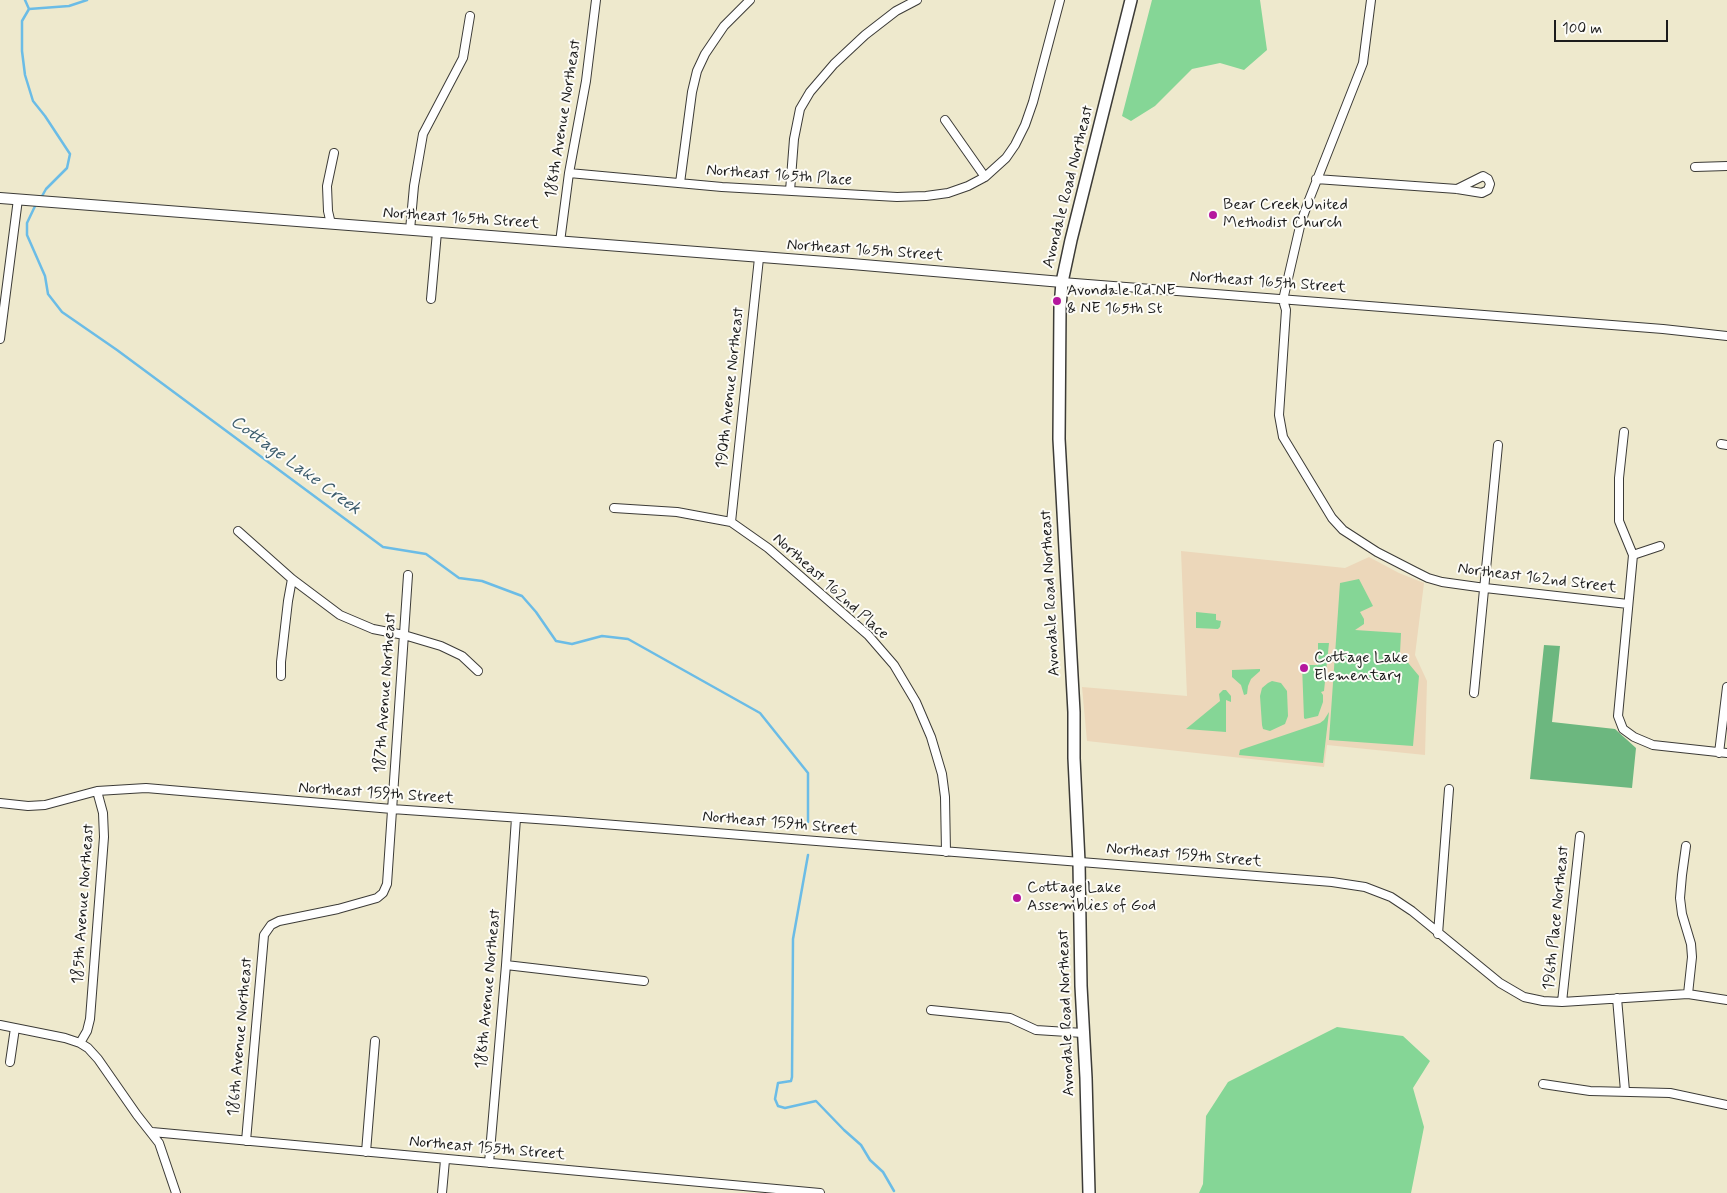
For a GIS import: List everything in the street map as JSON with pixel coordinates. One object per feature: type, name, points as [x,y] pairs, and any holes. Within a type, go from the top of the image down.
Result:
[{"type":"main road","name":"Avondale Road Northeast","points":[[1089,1193],[1074,712],[1060,439],[1060,308],[1062,282],[1131,0]]},
{"type":"street","name":"188th Avenue Northeast","points":[[560,242],[569,173],[586,81],[596,0]]},
{"type":"street","points":[[680,184],[692,92],[697,71],[705,54],[724,26],[750,0]]},
{"type":"street","points":[[790,191],[794,139],[800,109],[810,92],[834,64],[865,35],[896,11],[917,0]]},
{"type":"street","name":"Northeast 165th Place","points":[[569,173],[680,184],[897,197],[948,193],[985,177],[1006,158],[1015,146],[1025,125],[1060,0]]},
{"type":"street","name":"Northeast 162nd Street","points":[[1371,0],[1363,63],[1316,178],[1301,222],[1283,300],[1286,310],[1280,392],[1280,425],[1283,437],[1332,518],[1343,530],[1377,552],[1428,578],[1442,582],[1485,588],[1628,604]]},
{"type":"street","points":[[410,230],[414,186],[423,134],[463,58],[470,16]]},
{"type":"street","points":[[945,120],[985,177]]},
{"type":"street","points":[[331,224],[328,211],[327,186],[334,153]]},
{"type":"street","points":[[1695,167],[1727,166]]},
{"type":"street","points":[[1316,178],[1458,189]]},
{"type":"street","name":"Northeast 165th Street","points":[[0,198],[1283,300],[1662,328],[1727,336]]},
{"type":"street","points":[[0,339],[23,200]]},
{"type":"street","points":[[431,299],[437,232]]},
{"type":"street","name":"190th Avenue Northeast","points":[[731,522],[759,258]]},
{"type":"street","points":[[1624,432],[1619,521],[1633,555],[1618,703],[1618,716],[1623,729],[1634,737],[1653,745],[1723,753],[1727,687]]},
{"type":"street","points":[[1474,693],[1498,445]]},
{"type":"street","points":[[614,508],[677,512],[731,522]]},
{"type":"street","name":"Northeast 162nd Place","points":[[731,522],[768,548],[868,634],[894,665],[916,702],[931,737],[942,774],[945,797],[946,852]]},
{"type":"street","points":[[238,531],[292,579],[340,616],[373,629],[404,635],[441,646],[462,656],[478,671]]},
{"type":"street","points":[[1633,555],[1660,546]]},
{"type":"street","name":"187th Avenue Northeast","points":[[264,934],[271,925],[279,921],[377,898],[383,893],[387,884],[408,576]]},
{"type":"street","points":[[281,676],[281,662],[292,579]]},
{"type":"street","name":"Northeast 159th Street","points":[[0,803],[28,806],[45,805],[97,791],[146,788],[392,810],[831,842],[1332,882],[1365,887],[1391,897],[1412,911],[1500,984],[1524,996],[1543,1001],[1562,1002],[1688,994],[1727,1000]]},
{"type":"street","points":[[1438,934],[1449,789]]},
{"type":"street","name":"185th Avenue Northeast","points":[[80,1043],[87,1031],[90,1019],[104,837],[103,813],[97,791]]},
{"type":"street","name":"188th Avenue Northeast","points":[[489,1163],[516,818]]},
{"type":"street","name":"196th Place Northeast","points":[[1562,1002],[1580,836]]},
{"type":"street","points":[[1686,846],[1680,898],[1682,914],[1691,944],[1692,958],[1688,994]]},
{"type":"street","name":"186th Avenue Northeast","points":[[246,1141],[264,934]]},
{"type":"street","points":[[506,965],[644,981]]},
{"type":"street","points":[[1617,998],[1625,1091]]},
{"type":"street","points":[[931,1010],[1010,1018],[1036,1030],[1083,1033]]},
{"type":"street","points":[[0,1025],[65,1038],[88,1048],[98,1058],[137,1115],[159,1143],[176,1193]]},
{"type":"street","points":[[10,1062],[15,1028]]},
{"type":"street","points":[[366,1152],[375,1041]]},
{"type":"street","points":[[1543,1084],[1590,1091],[1670,1094],[1727,1105]]},
{"type":"street","name":"Northeast 155th Street","points":[[152,1132],[820,1193]]},
{"type":"street","points":[[442,1193],[445,1160]]},
{"type":"shaded area","name":"Cottage Lake Elementary","points":[[1181,551],[1345,568],[1369,557],[1399,573],[1424,583],[1415,655],[1427,681],[1425,755],[1327,745],[1324,767],[1087,741],[1082,687],[1187,696]]},
{"type":"green space","points":[[1152,0],[1260,0],[1267,50],[1244,70],[1220,63],[1192,69],[1155,106],[1131,121],[1122,116]]},
{"type":"green space","points":[[1359,579],[1373,606],[1360,612],[1364,619],[1364,624],[1355,630],[1401,633],[1400,653],[1419,676],[1413,746],[1329,740],[1340,583]]},
{"type":"green space","points":[[1196,612],[1216,614],[1216,620],[1221,621],[1220,627],[1218,629],[1196,628]]},
{"type":"green space","points":[[1318,643],[1329,643],[1324,691],[1321,692],[1323,702],[1318,716],[1305,719],[1302,665],[1318,665]]},
{"type":"green space","points":[[1544,645],[1560,646],[1552,722],[1615,729],[1636,748],[1632,788],[1530,779]]},
{"type":"green space","points":[[1260,669],[1251,679],[1247,694],[1244,695],[1241,685],[1232,677],[1232,670]]},
{"type":"green space","points":[[1272,681],[1281,683],[1287,691],[1288,716],[1285,724],[1270,731],[1263,729],[1260,696],[1262,688]]},
{"type":"green space","points":[[1226,690],[1231,696],[1231,702],[1226,700],[1226,732],[1186,729],[1220,701],[1219,694]]},
{"type":"green space","points":[[1329,712],[1323,763],[1239,755],[1240,750],[1320,723]]},
{"type":"green space","points":[[1337,1027],[1403,1036],[1430,1061],[1413,1088],[1424,1127],[1411,1193],[1199,1193],[1203,1184],[1206,1116],[1228,1082]]},
{"type":"waterway","points":[[25,0],[29,9]]},
{"type":"waterway","name":"Cottage Lake Creek","points":[[29,9],[69,6],[87,0]]},
{"type":"waterway","name":"Cottage Lake Creek","points":[[29,9],[22,21],[22,51],[25,75],[33,101],[70,154],[67,168],[46,189],[41,198]]},
{"type":"waterway","name":"Cottage Lake Creek","points":[[36,204],[27,223],[27,235],[45,276],[48,294],[62,312],[117,350],[383,547],[426,554],[459,578],[482,581],[522,596],[536,612],[556,641],[572,644],[602,636],[628,639],[760,713],[808,773],[808,822]]},
{"type":"waterway","name":"Cottage Lake Creek","points":[[808,855],[793,939],[792,1077],[791,1081],[778,1083],[775,1099],[778,1106],[785,1108],[816,1101],[861,1145],[870,1160],[883,1172],[894,1191]]},
{"type":"place","name":"Bear Creek United Methodist Church","points":[[1213,215]]},
{"type":"place","name":"Avondale Rd NE & NE 165th St","points":[[1057,301]]},
{"type":"place","name":"Cottage Lake Elementary","points":[[1304,668]]},
{"type":"place","name":"Cottage Lake Assemblies of God","points":[[1017,898]]}]
